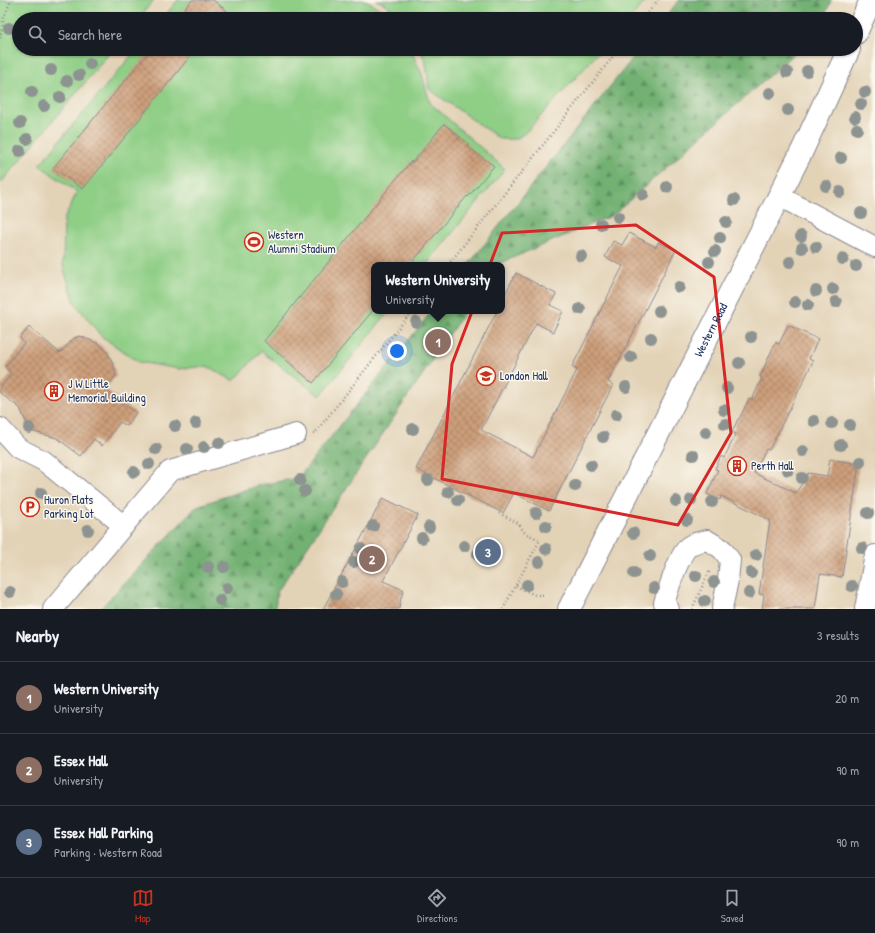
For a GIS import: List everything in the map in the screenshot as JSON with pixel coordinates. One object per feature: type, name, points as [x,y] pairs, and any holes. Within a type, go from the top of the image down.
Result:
[{"type":"main road","points":[[863,18],[871,0]]},
{"type":"main road","name":"Western Road","points":[[569,609],[802,151],[846,56]]},
{"type":"lane","points":[[779,196],[875,247]]},
{"type":"lane","points":[[0,428],[18,448],[44,460],[124,526]]},
{"type":"lane","points":[[53,609],[170,471],[296,434]]},
{"type":"lane","points":[[669,609],[664,603],[675,570],[687,548],[694,543],[707,540],[720,548],[730,560],[728,580],[722,609]]},
{"type":"lane","points":[[866,609],[875,555]]},
{"type":"path","points":[[0,38],[4,18],[11,0]]},
{"type":"path","points":[[649,12],[658,0]]},
{"type":"path","points":[[450,262],[613,56]]},
{"type":"path","points":[[296,434],[304,436],[315,433],[410,314]]},
{"type":"path","points":[[499,513],[518,523],[525,533],[540,540],[504,609]]},
{"type":"path","points":[[692,609],[720,548]]},
{"type":"path","points":[[516,586],[535,595],[544,595]]},
{"type":"highlighted area","points":[[636,225],[714,277],[731,433],[678,525],[442,479],[452,364],[502,233]]},
{"type":"shaded area","points":[[0,0],[875,0],[875,609],[0,609]]},
{"type":"green space","points":[[0,0],[154,0],[144,12],[12,12],[12,56],[107,56],[0,184]]},
{"type":"green space","points":[[178,0],[366,0],[385,12],[168,12]]},
{"type":"green space","points":[[376,0],[647,0],[636,12],[393,12],[387,5]]},
{"type":"green space","points":[[679,0],[831,0],[827,12],[670,12]]},
{"type":"green space","name":"Western Alumni Stadium","points":[[131,56],[413,56],[422,74],[430,103],[505,169],[428,262],[371,262],[371,314],[387,314],[320,396],[261,351],[234,381],[207,366],[179,369],[139,362],[101,336],[75,303],[63,267],[64,219],[77,192],[39,165]]},
{"type":"green space","points":[[423,56],[596,56],[526,132],[516,139],[500,139],[429,89],[426,63]]},
{"type":"green space","points":[[634,56],[791,56],[613,215],[503,262],[470,262]]},
{"type":"green space","points":[[430,314],[463,314],[277,592],[275,609],[100,609],[197,506],[259,485],[298,478]]},
{"type":"building","points":[[192,0],[213,0],[227,11],[226,12],[182,12]]},
{"type":"building","points":[[145,56],[190,56],[83,189],[53,168]]},
{"type":"building","points":[[444,124],[469,144],[467,146],[494,166],[412,262],[371,262],[371,313],[313,383],[264,341],[411,161],[412,163]]},
{"type":"building","name":"London Hall","points":[[629,233],[656,247],[658,242],[676,250],[608,382],[613,385],[549,511],[514,493],[503,513],[416,469],[495,314],[505,314],[505,294],[516,273],[556,294],[550,305],[563,311],[553,332],[536,323],[481,430],[533,457],[577,370],[572,367],[623,266],[605,257],[613,241],[622,245]]},
{"type":"building","name":"Perth Hall","points":[[788,325],[818,339],[809,359],[813,361],[769,450],[766,449],[754,473],[796,493],[808,473],[827,476],[830,459],[859,464],[842,577],[820,574],[815,609],[762,609],[764,595],[759,594],[770,520],[721,496],[720,500],[707,494],[718,470],[715,469],[721,456],[724,458],[736,434],[732,432],[738,419],[749,399],[752,400],[775,343],[779,344]]},
{"type":"building","name":"J W Little Memorial Building","points":[[29,327],[60,353],[74,338],[80,336],[99,344],[107,352],[113,363],[116,376],[105,389],[136,413],[127,426],[120,422],[102,446],[94,439],[81,456],[57,438],[34,432],[26,422],[20,408],[0,393],[0,388],[11,374],[5,367],[24,343],[20,338]]},
{"type":"building","points":[[383,498],[418,515],[383,581],[404,590],[399,609],[323,609]]},
{"type":"place","name":"Western Alumni Stadium","points":[[254,242]]},
{"type":"place","name":"Western University","points":[[438,342]]},
{"type":"place","name":"London Hall","points":[[486,376]]},
{"type":"place","name":"J W Little Memorial Building","points":[[54,391]]},
{"type":"place","name":"Perth Hall","points":[[737,466]]},
{"type":"place","name":"Huron Flats Parking Lot","points":[[30,507]]},
{"type":"place","name":"Essex Hall Parking","points":[[488,552]]},
{"type":"place","name":"Essex Hall","points":[[372,559]]}]
